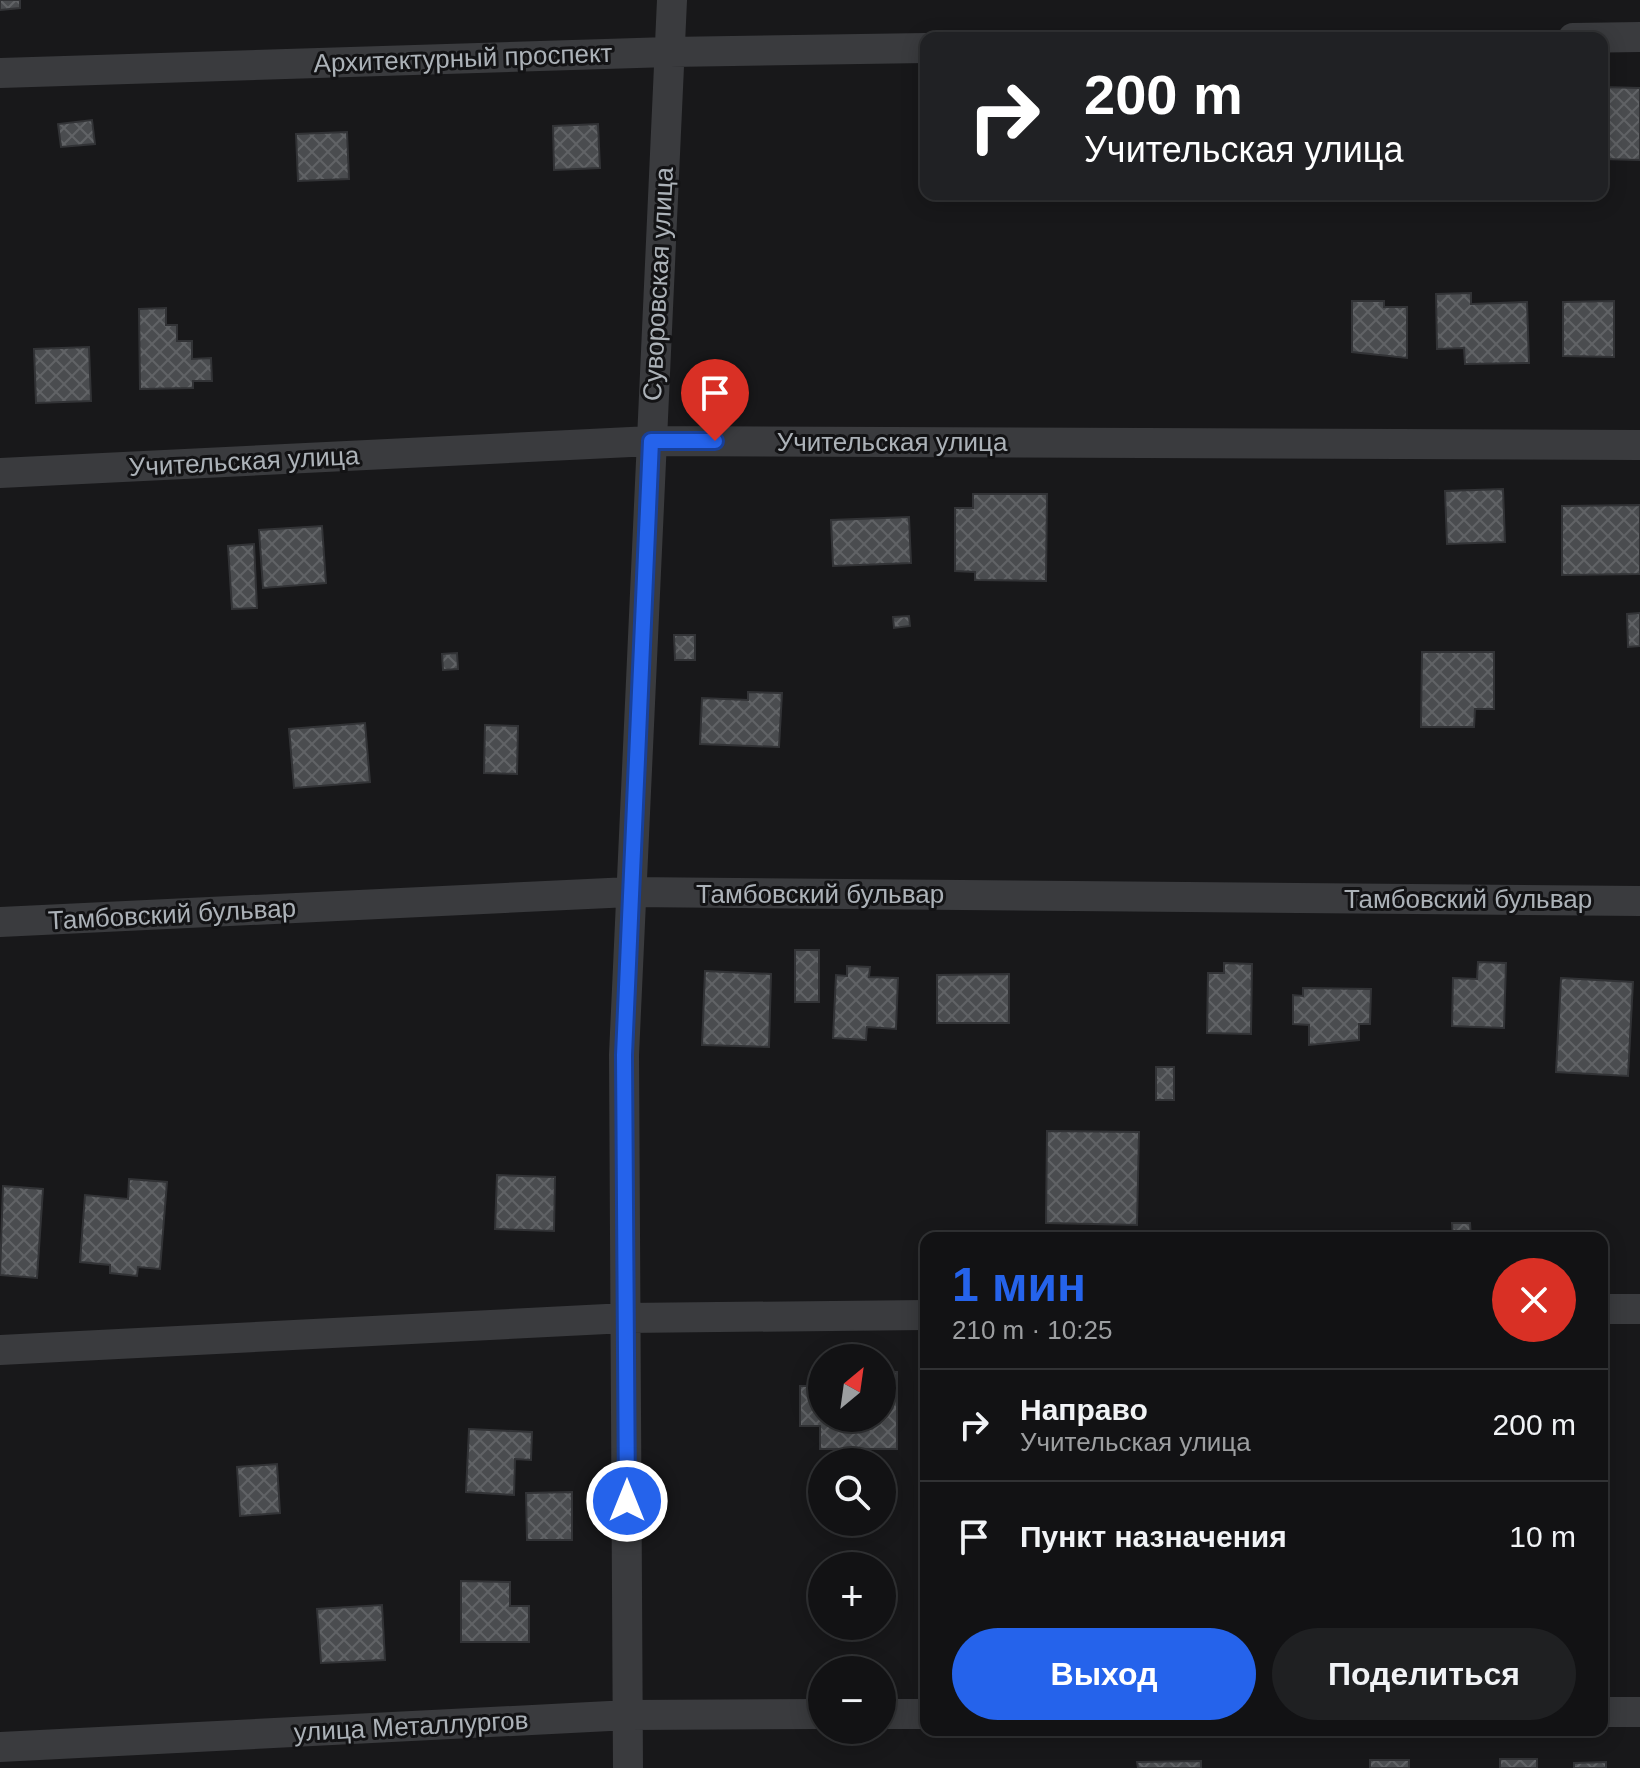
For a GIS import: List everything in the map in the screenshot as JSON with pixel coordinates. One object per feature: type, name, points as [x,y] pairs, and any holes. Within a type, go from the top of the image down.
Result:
[{"type":"street","name":"Суворовская улица","points":[[628,1768],[624,1055],[672,0]]},
{"type":"street","points":[[1608,37],[1640,37]]},
{"type":"street","name":"Архитектурный проспект","points":[[0,73],[669,52],[920,48]]},
{"type":"street","name":"Учительская улица","points":[[0,473],[651,441],[1640,445]]},
{"type":"street","name":"Тамбовский бульвар","points":[[0,922],[630,892],[1640,901]]},
{"type":"street","points":[[1608,1309],[1640,1309]]},
{"type":"street","points":[[0,1350],[626,1318],[920,1315]]},
{"type":"street","points":[[1608,1712],[1640,1712]]},
{"type":"street","name":"улица Металлургов","points":[[0,1747],[629,1715],[808,1714]]},
{"type":"street","points":[[896,1714],[920,1714]]},
{"type":"building","points":[[0,0],[20,0],[20,8],[0,10]]},
{"type":"building","points":[[1608,87],[1640,88],[1640,160],[1608,159]]},
{"type":"building","points":[[92,120],[95,144],[61,147],[58,124]]},
{"type":"building","points":[[598,124],[600,168],[554,170],[553,126]]},
{"type":"building","points":[[347,132],[349,179],[298,181],[296,134]]},
{"type":"building","points":[[1471,293],[1471,304],[1527,302],[1529,363],[1465,364],[1464,348],[1437,349],[1436,294]]},
{"type":"building","points":[[1352,301],[1384,301],[1384,307],[1407,307],[1407,358],[1352,352]]},
{"type":"building","points":[[1614,301],[1614,357],[1563,356],[1563,302]]},
{"type":"building","points":[[166,308],[166,325],[177,325],[177,341],[192,341],[192,359],[211,358],[212,381],[193,381],[193,388],[140,389],[139,309]]},
{"type":"building","points":[[89,347],[91,401],[36,403],[34,349]]},
{"type":"building","points":[[1503,489],[1505,542],[1447,544],[1445,491]]},
{"type":"building","points":[[973,494],[1047,494],[1046,581],[975,580],[975,572],[955,571],[955,508],[973,508]]},
{"type":"building","points":[[1640,505],[1640,574],[1562,575],[1562,506]]},
{"type":"building","points":[[909,517],[911,563],[833,566],[831,520]]},
{"type":"building","points":[[322,526],[326,583],[263,588],[259,530]]},
{"type":"building","points":[[254,544],[257,608],[232,609],[228,546]]},
{"type":"building","points":[[1640,613],[1640,646],[1628,647],[1627,614]]},
{"type":"building","points":[[909,616],[910,626],[894,628],[893,617]]},
{"type":"building","points":[[674,635],[695,635],[695,660],[675,660]]},
{"type":"building","points":[[1422,652],[1494,652],[1494,709],[1475,709],[1474,727],[1421,727]]},
{"type":"building","points":[[457,653],[458,669],[443,670],[442,654]]},
{"type":"building","points":[[748,692],[782,693],[779,747],[700,744],[702,698],[748,700]]},
{"type":"building","points":[[365,723],[370,782],[294,788],[289,729]]},
{"type":"building","points":[[485,725],[518,726],[517,774],[484,773]]},
{"type":"building","points":[[795,950],[819,950],[819,1002],[795,1002]]},
{"type":"building","points":[[1478,962],[1506,963],[1504,1028],[1452,1026],[1453,978],[1477,979]]},
{"type":"building","points":[[1224,963],[1252,964],[1251,1034],[1207,1033],[1208,973],[1224,973]]},
{"type":"building","points":[[847,966],[870,967],[869,977],[898,978],[896,1029],[867,1027],[866,1040],[833,1038],[836,975],[847,976]]},
{"type":"building","points":[[705,971],[771,974],[769,1047],[702,1045]]},
{"type":"building","points":[[1009,974],[1009,1023],[937,1023],[937,975]]},
{"type":"building","points":[[1561,978],[1633,982],[1628,1076],[1556,1072]]},
{"type":"building","points":[[1303,988],[1371,989],[1370,1024],[1359,1024],[1359,1040],[1309,1045],[1309,1025],[1293,1024],[1293,995],[1303,996]]},
{"type":"building","points":[[1156,1067],[1174,1067],[1174,1100],[1156,1100]]},
{"type":"building","points":[[1047,1131],[1139,1132],[1137,1225],[1046,1223]]},
{"type":"building","points":[[497,1175],[555,1177],[554,1231],[495,1229]]},
{"type":"building","points":[[129,1179],[167,1182],[160,1269],[138,1267],[137,1276],[110,1273],[110,1265],[80,1262],[85,1195],[128,1199]]},
{"type":"building","points":[[3,1186],[43,1189],[37,1278],[0,1275]]},
{"type":"building","points":[[1452,1223],[1470,1223],[1471,1232],[1453,1232]]},
{"type":"building","points":[[897,1372],[897,1449],[820,1448],[820,1432],[896,1432]]},
{"type":"building","points":[[800,1386],[808,1386],[808,1426],[800,1426]]},
{"type":"building","points":[[469,1429],[532,1432],[531,1460],[515,1459],[514,1495],[466,1492]]},
{"type":"building","points":[[277,1464],[280,1513],[240,1516],[237,1467]]},
{"type":"building","points":[[572,1492],[572,1540],[527,1540],[526,1493]]},
{"type":"building","points":[[461,1581],[510,1582],[510,1606],[529,1606],[529,1642],[461,1642]]},
{"type":"building","points":[[382,1605],[385,1660],[321,1663],[317,1609]]},
{"type":"building","points":[[1500,1759],[1537,1759],[1537,1768],[1500,1768]]},
{"type":"building","points":[[1370,1760],[1409,1760],[1409,1768],[1370,1768]]},
{"type":"building","points":[[1201,1761],[1201,1768],[1138,1768],[1137,1762]]},
{"type":"building","points":[[1606,1762],[1606,1768],[1574,1768],[1574,1763]]},
{"type":"route","points":[[627,1501],[624,1055],[651,441],[715,441]]}]
